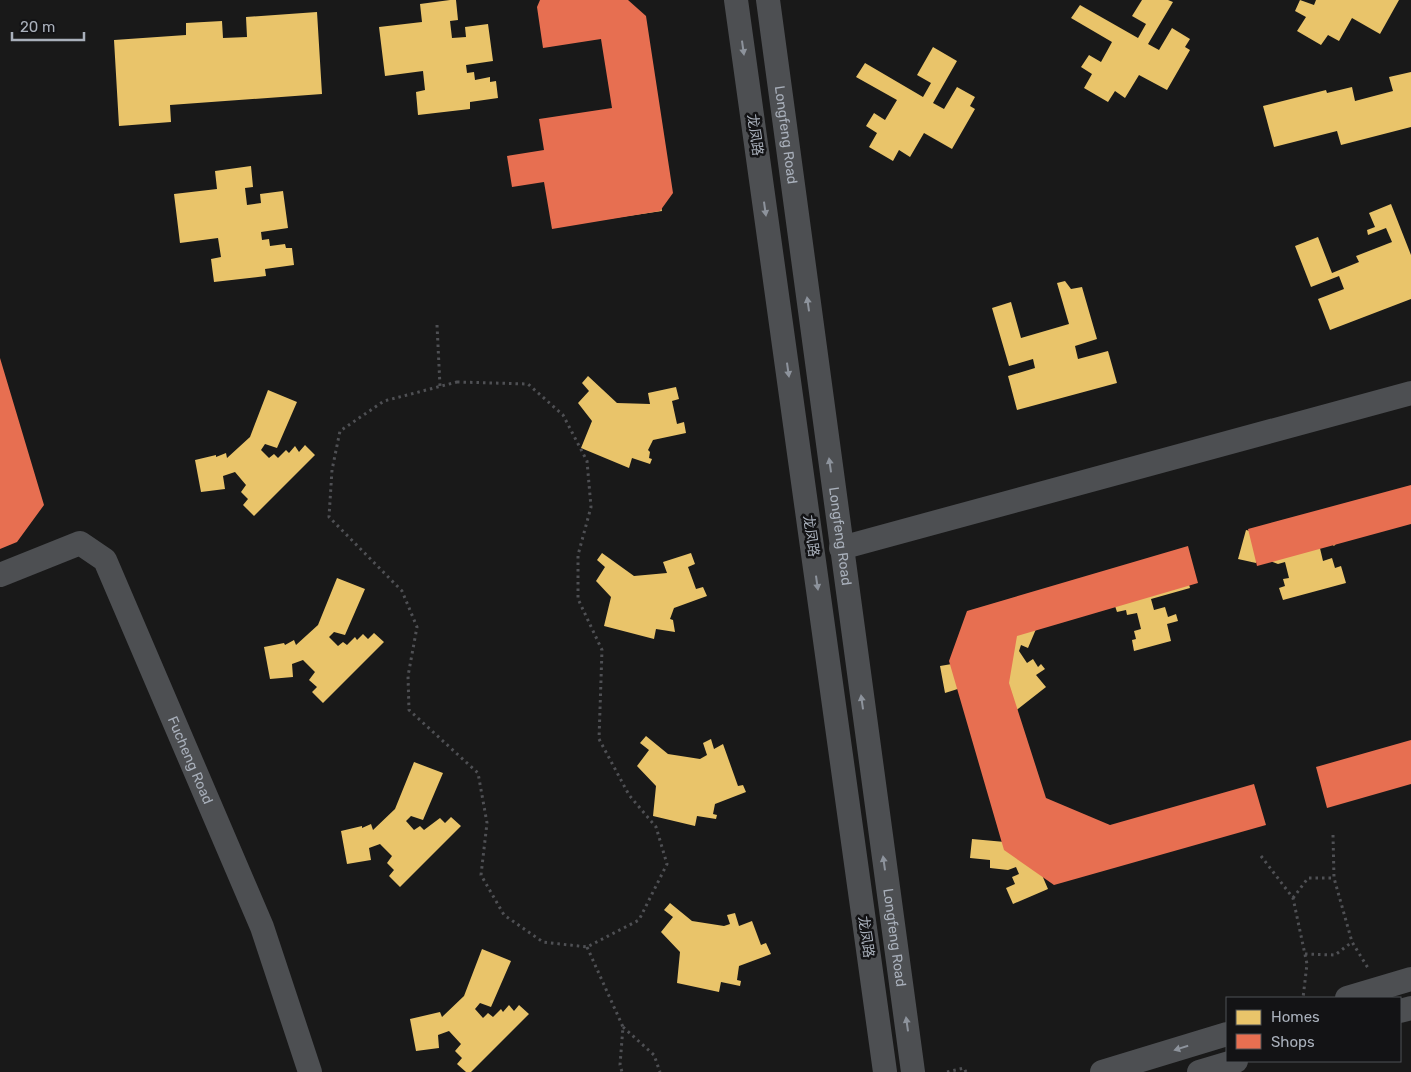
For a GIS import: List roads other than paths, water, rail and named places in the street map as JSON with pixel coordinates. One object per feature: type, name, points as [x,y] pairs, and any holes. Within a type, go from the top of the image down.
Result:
[{"type":"street","name":"龙凤路","points":[[736,0],[885,1072]]},
{"type":"street","name":"Longfeng Road","points":[[768,0],[913,1072]]},
{"type":"street","points":[[841,548],[1411,393]]},
{"type":"street","name":"Fucheng Road","points":[[0,575],[80,543],[105,560],[262,927],[310,1072]]},
{"type":"street","points":[[1350,997],[1411,979]]},
{"type":"street","points":[[1102,1072],[1226,1034]]},
{"type":"street","points":[[1199,1072],[1233,1062]]}]
